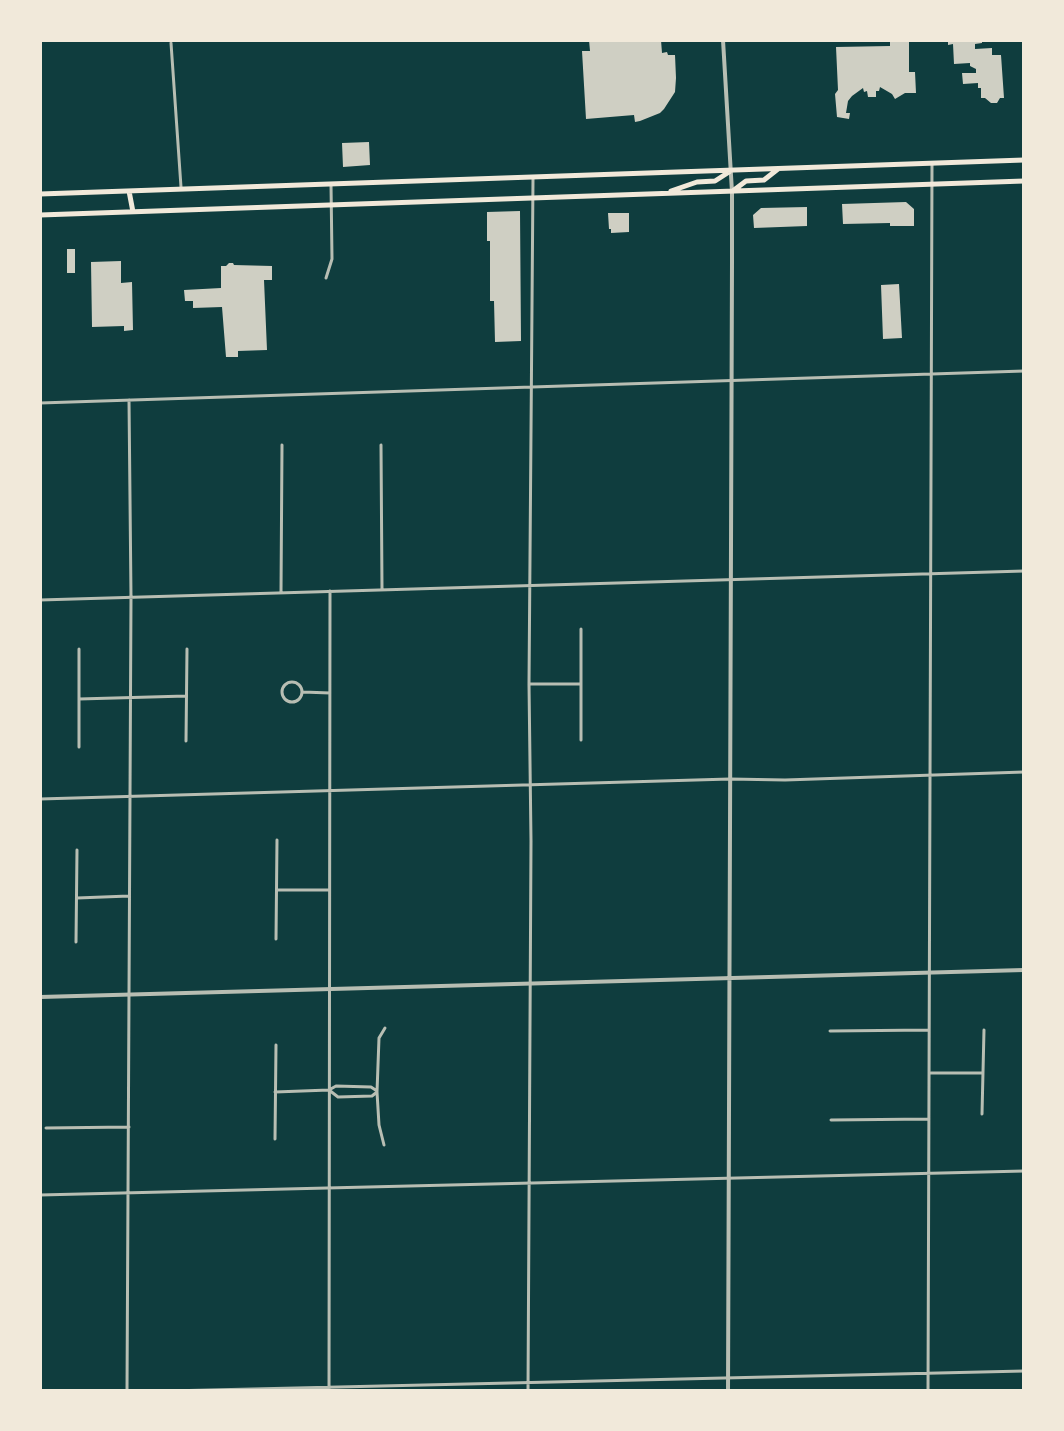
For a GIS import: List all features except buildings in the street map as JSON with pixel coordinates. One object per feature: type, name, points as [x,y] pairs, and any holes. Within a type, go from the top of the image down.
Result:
[{"type":"main road","points":[[40,194],[1024,160]]},
{"type":"main road","points":[[732,192],[746,181],[764,180],[779,169]]},
{"type":"main road","points":[[662,194],[697,182],[715,181],[731,171]]},
{"type":"main road","points":[[40,215],[1024,181]]},
{"type":"main road","points":[[129,191],[133,212]]},
{"type":"street","points":[[723,40],[732,192],[728,1391]]},
{"type":"street","points":[[171,43],[181,189]]},
{"type":"street","points":[[928,1391],[932,164]]},
{"type":"street","points":[[528,1391],[533,177]]},
{"type":"street","points":[[326,278],[332,259],[331,184]]},
{"type":"street","points":[[40,403],[1024,371]]},
{"type":"street","points":[[127,1391],[129,400]]},
{"type":"street","points":[[281,592],[282,445]]},
{"type":"street","points":[[381,445],[382,589]]},
{"type":"street","points":[[40,600],[1024,571]]},
{"type":"street","points":[[329,1389],[330,591]]},
{"type":"street","points":[[581,629],[581,740]]},
{"type":"street","points":[[79,649],[79,747]]},
{"type":"street","points":[[186,741],[187,649]]},
{"type":"street","points":[[294,682],[301,686],[303,692],[300,699],[293,703],[284,698],[282,690],[287,683],[294,682]]},
{"type":"street","points":[[529,684],[581,684]]},
{"type":"street","points":[[303,692],[330,693]]},
{"type":"street","points":[[79,699],[186,696]]},
{"type":"street","points":[[40,799],[1024,772]]},
{"type":"street","points":[[276,939],[277,840]]},
{"type":"street","points":[[76,942],[77,850]]},
{"type":"street","points":[[276,890],[329,890]]},
{"type":"street","points":[[77,898],[129,896]]},
{"type":"street","points":[[40,997],[1024,970]]},
{"type":"street","points":[[384,1145],[377,1092],[379,1038],[385,1028]]},
{"type":"street","points":[[830,1031],[929,1030]]},
{"type":"street","points":[[982,1114],[984,1030]]},
{"type":"street","points":[[275,1139],[276,1045]]},
{"type":"street","points":[[929,1073],[983,1073]]},
{"type":"street","points":[[275,1092],[329,1090],[336,1086],[371,1087],[377,1092]]},
{"type":"street","points":[[329,1090],[338,1097],[372,1096],[377,1092]]},
{"type":"street","points":[[831,1120],[929,1119]]},
{"type":"street","points":[[46,1128],[129,1127]]},
{"type":"street","points":[[40,1195],[1024,1171]]},
{"type":"street","points":[[167,1391],[1024,1371]]}]
